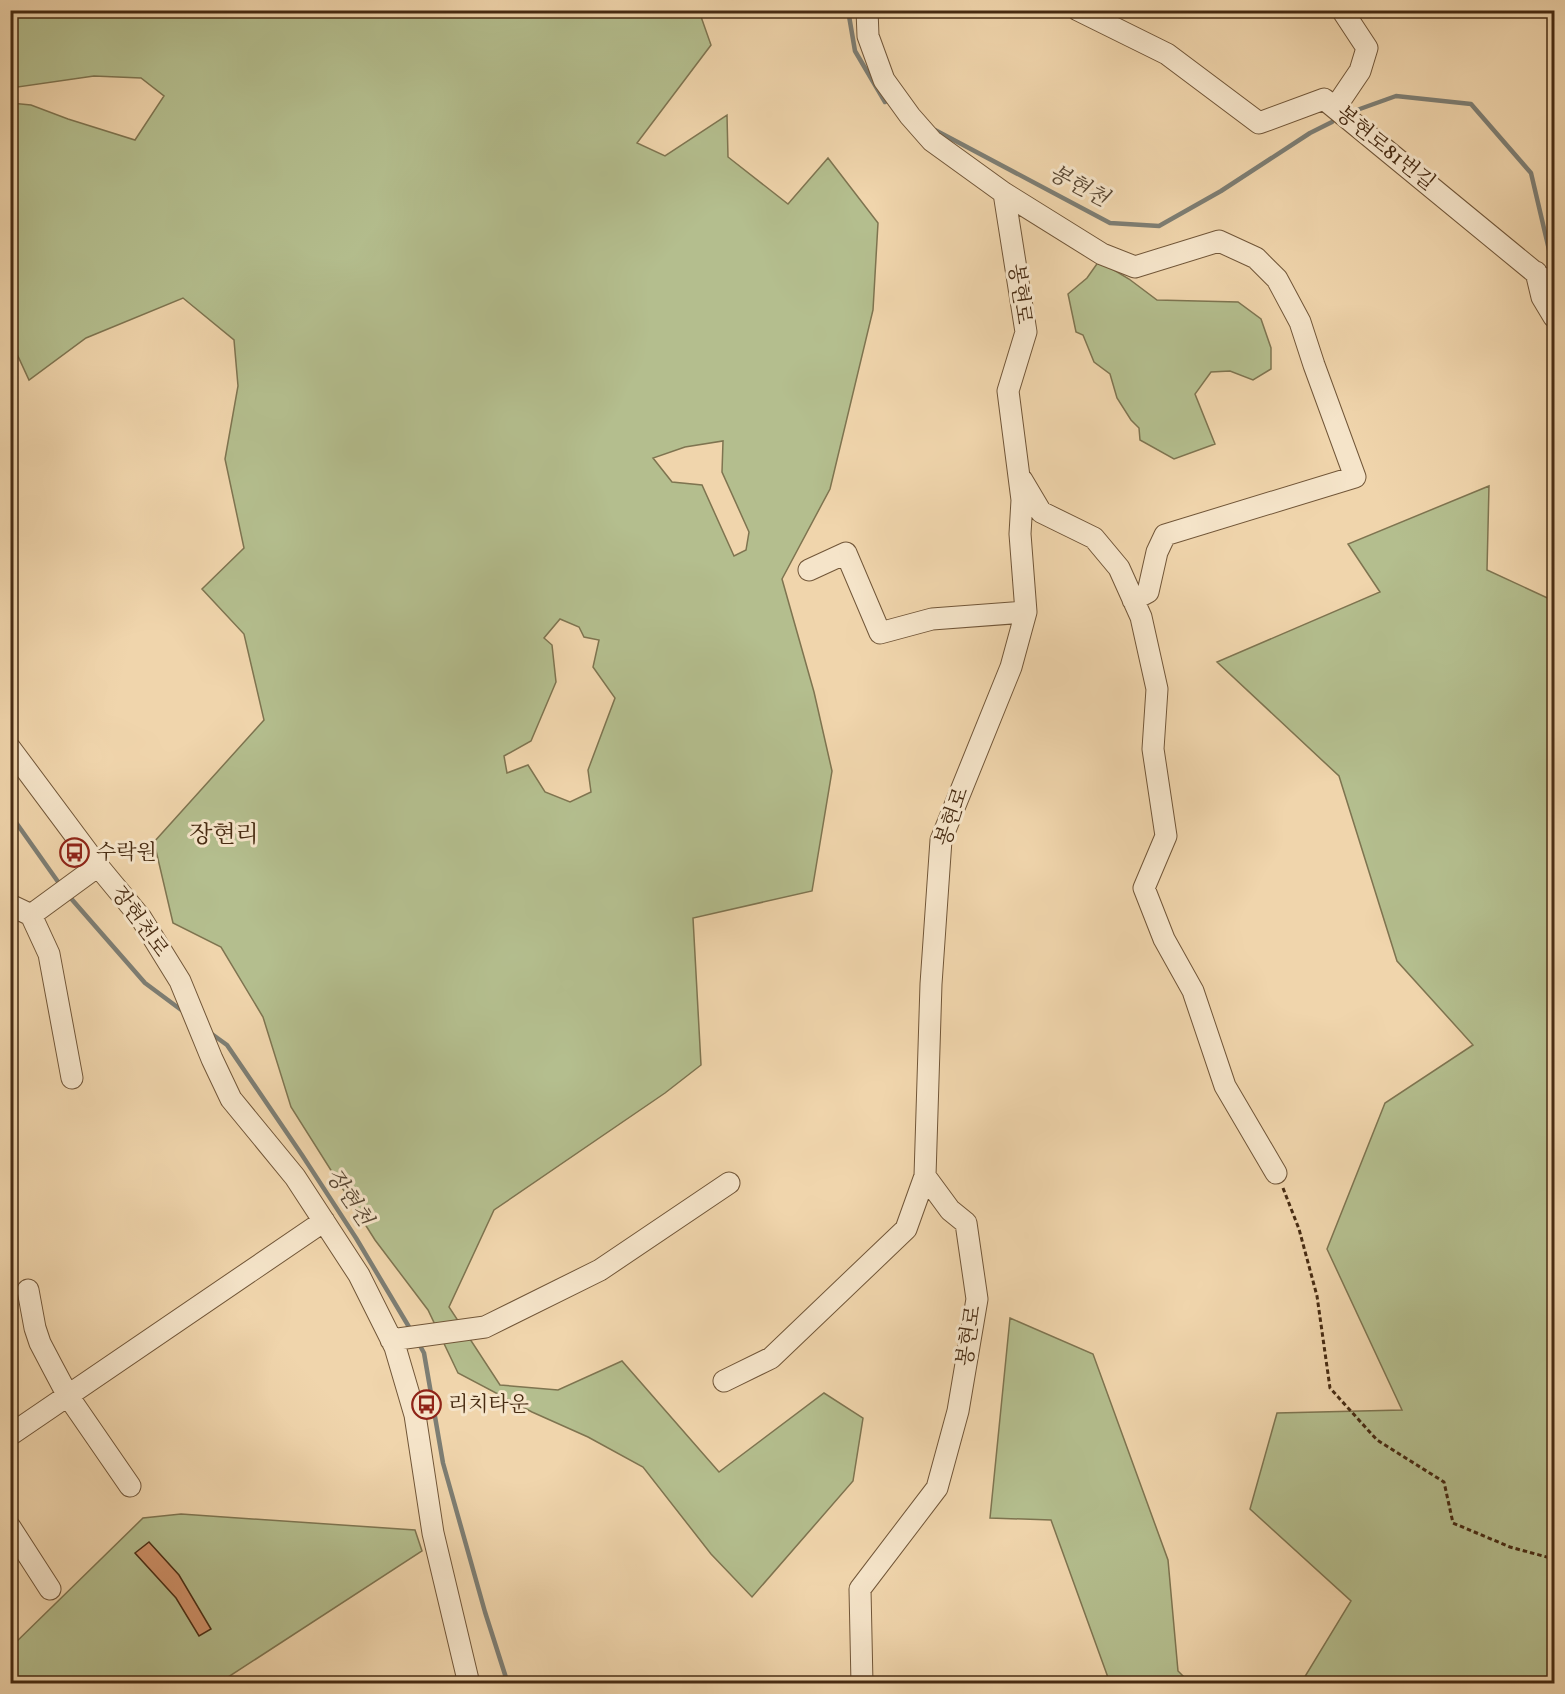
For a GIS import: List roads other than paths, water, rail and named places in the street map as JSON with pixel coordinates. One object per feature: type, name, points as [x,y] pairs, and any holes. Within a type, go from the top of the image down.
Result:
[{"type":"street","points":[[867,10],[868,36],[884,80],[910,116],[932,141],[1004,193],[1102,254],[1135,267],[1219,241],[1256,258],[1277,279],[1300,322],[1355,477],[1165,535],[1157,552],[1148,592],[1133,600]]},
{"type":"street","name":"봉현로81번길","points":[[1078,10],[1167,54],[1259,123],[1324,99],[1554,288]]},
{"type":"street","points":[[1335,108],[1360,71],[1367,48],[1342,10]]},
{"type":"street","name":"봉현로","points":[[862,1683],[860,1589],[937,1488],[958,1411],[977,1299],[966,1222],[950,1210],[925,1176],[931,984],[941,840],[1011,667],[1026,612],[1020,534],[1022,500],[1008,391],[1026,332],[1004,193]]},
{"type":"street","points":[[1536,272],[1542,297],[1554,317]]},
{"type":"street","points":[[1017,472],[1041,512],[1095,538],[1119,568],[1141,617],[1157,689],[1153,749],[1166,836],[1144,888],[1164,939],[1193,991],[1225,1086],[1276,1173]]},
{"type":"street","points":[[809,570],[846,553],[880,633],[932,619],[1026,612]]},
{"type":"street","name":"장현천로","points":[[10,748],[98,866],[141,918],[180,981],[231,1099],[296,1178],[359,1275],[397,1339],[415,1414],[433,1533],[469,1683]]},
{"type":"street","points":[[31,915],[98,866]]},
{"type":"street","points":[[10,905],[31,915],[49,954],[72,1078]]},
{"type":"street","points":[[724,1381],[771,1358],[906,1229],[925,1176]]},
{"type":"street","points":[[397,1339],[485,1327],[590,1275],[729,1182]]},
{"type":"street","points":[[12,1431],[68,1396],[324,1221]]},
{"type":"street","points":[[28,1290],[31,1312],[40,1343],[68,1396],[130,1486]]},
{"type":"street","points":[[10,1527],[50,1588]]},
{"type":"waterway","name":"봉현천","points":[[848,10],[855,51],[885,102]]},
{"type":"waterway","name":"봉현천","points":[[1357,110],[1396,96],[1471,104],[1531,173],[1554,271]]},
{"type":"waterway","name":"봉현천","points":[[935,130],[1110,223],[1159,226],[1221,191],[1310,133],[1332,122]]},
{"type":"waterway","name":"장현천","points":[[10,814],[61,886]]},
{"type":"waterway","name":"장현천","points":[[68,895],[145,983],[184,1012]]},
{"type":"waterway","name":"장현천","points":[[209,1032],[227,1045],[302,1155],[356,1238],[412,1332]]},
{"type":"waterway","name":"장현천","points":[[418,1342],[424,1353],[443,1463],[508,1684]]},
{"type":"place","name":"수락원","points":[[75,853]]},
{"type":"place","name":"리치타운","points":[[427,1405]]},
{"type":"district","name":"장현리","points":[[224,836]]}]
